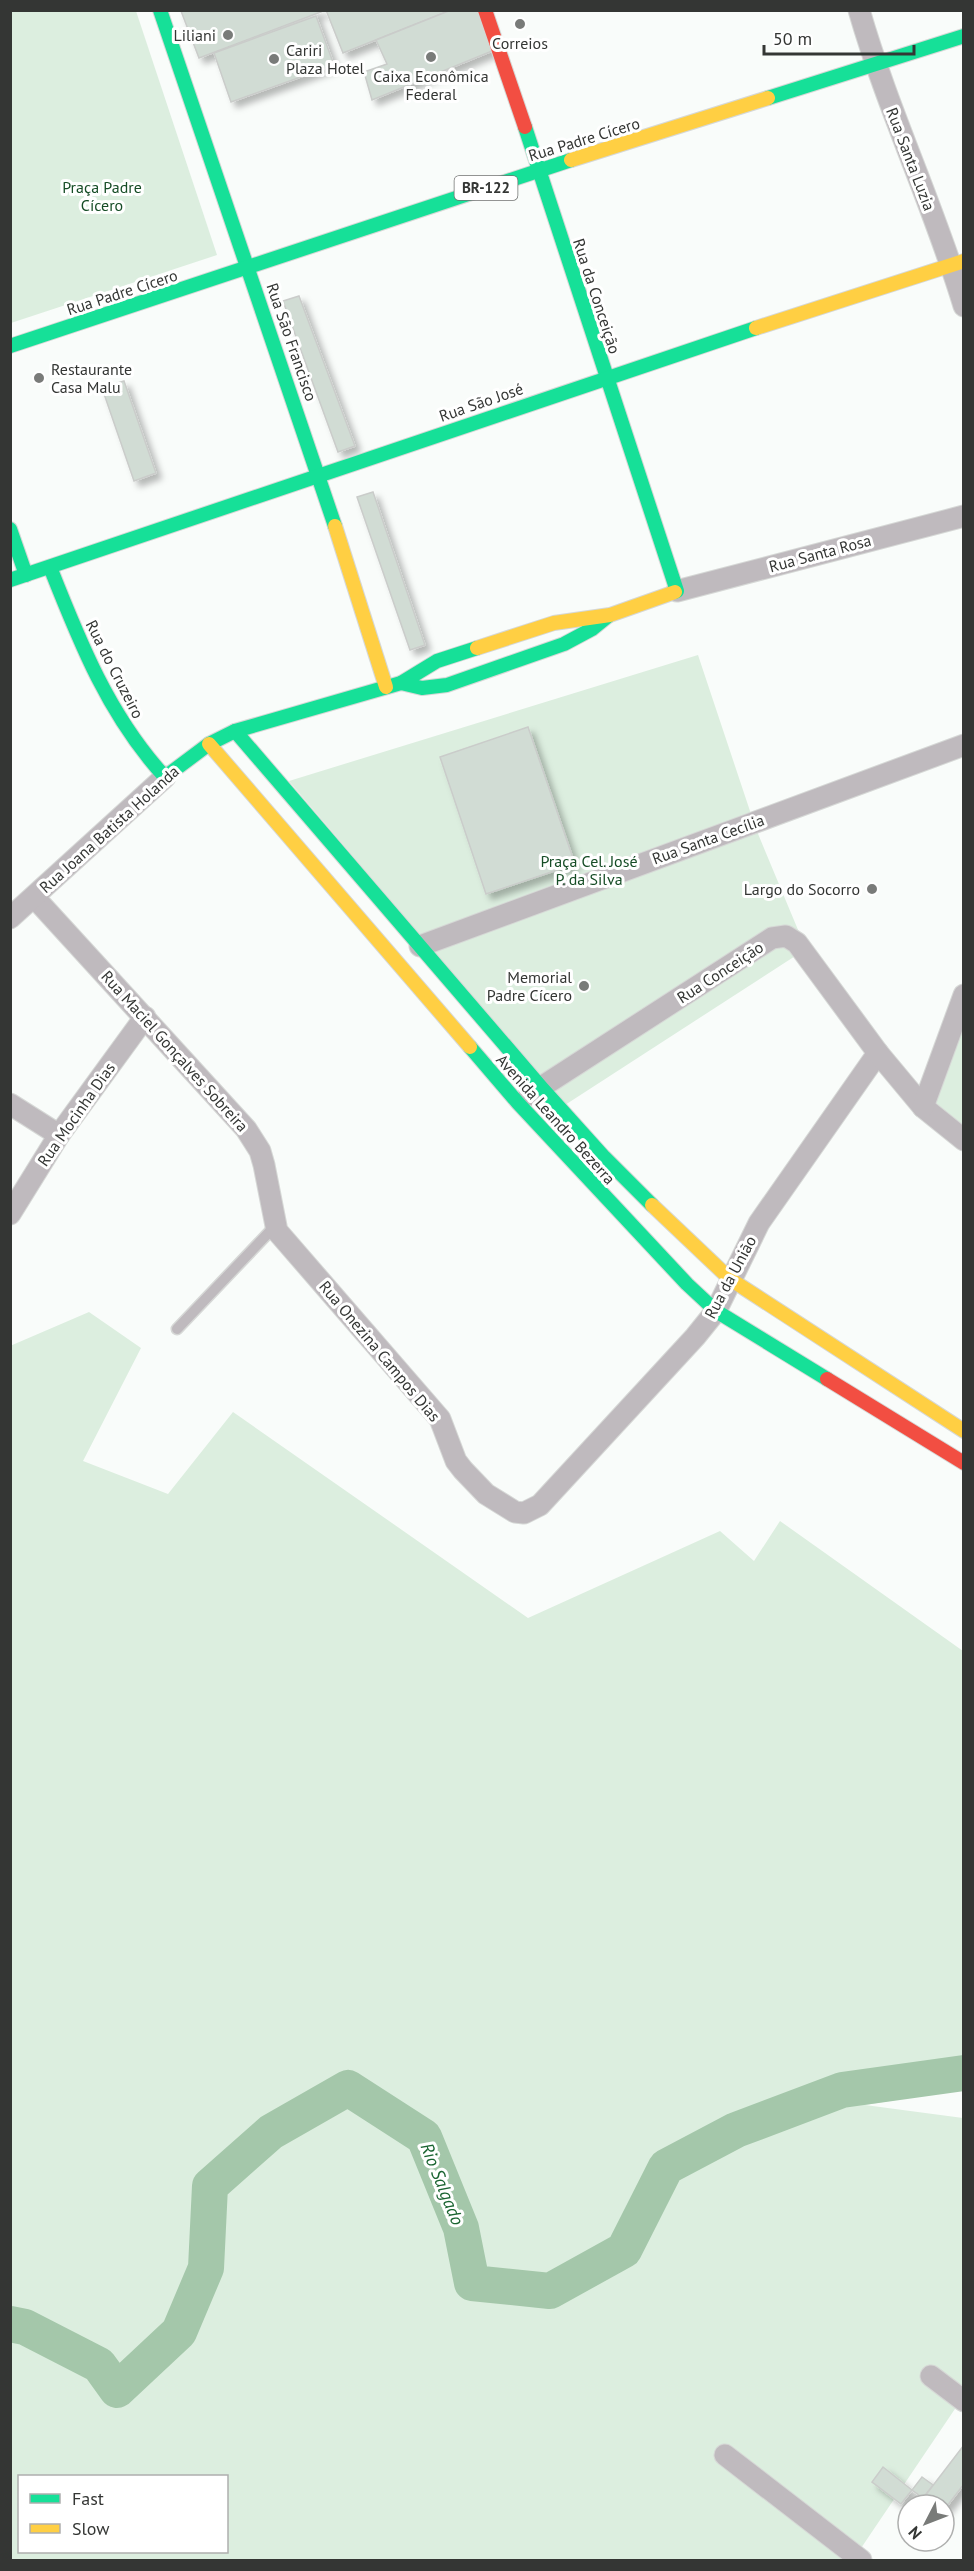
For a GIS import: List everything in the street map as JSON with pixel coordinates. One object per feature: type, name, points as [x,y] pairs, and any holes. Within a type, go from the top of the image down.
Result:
[{"type":"main road","name":"Rua São Francisco","points":[[160,10],[250,267],[319,474],[386,687]]},
{"type":"main road","name":"Rua da Conceição","points":[[485,10],[540,170],[605,377],[677,591]]},
{"type":"main road","name":"Rua Padre Cícero","points":[[10,346],[540,170],[875,66],[963,36]]},
{"type":"main road","name":"Rua São José","points":[[10,580],[605,377],[957,262]]},
{"type":"main road","points":[[10,529],[26,575]]},
{"type":"main road","name":"Rua do Cruzeiro","points":[[50,567],[80,641],[115,711],[143,753],[165,777]]},
{"type":"main road","points":[[209,744],[235,731],[401,683],[437,661],[554,623],[609,615],[677,591]]},
{"type":"main road","points":[[401,683],[422,688],[447,685],[564,644],[592,629],[609,615]]},
{"type":"main road","name":"Avenida Leandro Bezerra","points":[[235,731],[610,1164],[730,1279],[963,1431]]},
{"type":"main road","name":"Rua Joana Batista Holanda","points":[[165,777],[209,744]]},
{"type":"main road","name":"Avenida Leandro Bezerra","points":[[209,744],[518,1103],[582,1174],[716,1311],[963,1463]]},
{"type":"street","name":"Rua Santa Luzia","points":[[859,10],[875,66],[957,262],[963,306]]},
{"type":"street","name":"Rua Santa Rosa","points":[[677,591],[963,516]]},
{"type":"street","name":"Rua Santa Cecília","points":[[420,946],[963,745]]},
{"type":"street","name":"Rua Joana Batista Holanda","points":[[10,918],[165,777]]},
{"type":"street","name":"Rua Maciel Gonçalves Sobreira","points":[[34,897],[254,1140],[264,1165],[275,1226]]},
{"type":"street","name":"Rua Conceição","points":[[518,1103],[779,936],[786,936],[797,943],[878,1053],[923,1107],[963,1140]]},
{"type":"street","points":[[923,1107],[963,994]]},
{"type":"street","name":"Rua Mocinha Dias","points":[[10,1214],[59,1135],[145,1017]]},
{"type":"street","name":"Rua da União","points":[[502,1505],[524,1513],[540,1505],[695,1337],[716,1311],[759,1223],[878,1053]]},
{"type":"street","points":[[10,1104],[59,1135]]},
{"type":"street","name":"Rua Onezina Campos Dias","points":[[275,1226],[281,1236],[440,1419],[456,1461],[463,1470],[502,1505]]},
{"type":"street","points":[[931,2376],[963,2401]]},
{"type":"street","points":[[725,2455],[861,2560]]},
{"type":"lane","points":[[177,1329],[275,1226]]},
{"type":"green space","name":"Praça Padre Cícero","points":[[10,11],[136,11],[217,255],[11,323]]},
{"type":"green space","name":"Praça Cel. José P. da Silva","points":[[698,655],[756,829],[806,949],[565,1105],[289,781]]},
{"type":"green space","points":[[963,986],[963,1127],[927,1095]]},
{"type":"green space","points":[[89,1312],[141,1348],[83,1461],[168,1494],[233,1412],[528,1618],[720,1531],[754,1561],[780,1521],[963,1651],[963,2089],[865,2105],[963,2118],[963,2397],[898,2493],[896,2493],[853,2560],[11,2560],[10,1346]]},
{"type":"building","name":"Liliani","points":[[182,10],[326,10],[199,58],[181,11]]},
{"type":"building","points":[[326,10],[451,10],[343,53]]},
{"type":"building","name":"Caixa Econômica Federal","points":[[451,10],[482,10],[497,49],[372,100],[364,72],[387,64],[376,40]]},
{"type":"building","name":"Cariri Plaza Hotel","points":[[316,16],[334,65],[231,102],[214,53]]},
{"type":"building","points":[[299,296],[355,446],[338,452],[283,301]]},
{"type":"building","points":[[124,381],[156,473],[134,481],[102,388]]},
{"type":"building","points":[[373,492],[425,645],[410,650],[357,497]]},
{"type":"building","points":[[528,727],[575,864],[486,894],[440,757]]},
{"type":"building","points":[[964,2445],[964,2484],[956,2494],[927,2493]]},
{"type":"building","points":[[883,2467],[912,2490],[910,2493],[896,2493],[896,2500],[872,2482]]},
{"type":"building","points":[[922,2477],[933,2485],[927,2493],[916,2493],[912,2490]]},
{"type":"waterway","name":"Rio Salgado","points":[[10,2324],[25,2327],[99,2365],[117,2390],[179,2332],[206,2268],[210,2186],[271,2132],[348,2088],[424,2137],[461,2228],[472,2283],[550,2291],[624,2250],[666,2167],[736,2130],[842,2090],[964,2073]]},
{"type":"traffic: fast","points":[[160,10],[335,526]]},
{"type":"traffic: fast","points":[[768,98],[964,36]]},
{"type":"traffic: fast","points":[[525,127],[677,591],[675,592]]},
{"type":"traffic: fast","points":[[10,346],[571,160]]},
{"type":"traffic: fast","points":[[10,580],[756,328]]},
{"type":"traffic: fast","points":[[10,529],[26,575]]},
{"type":"traffic: fast","points":[[50,567],[85,651],[112,704],[145,754],[165,777],[209,744],[235,731],[401,683],[437,661],[477,648]]},
{"type":"traffic: fast","points":[[401,683],[422,688],[447,685],[564,644],[592,629],[608,616]]},
{"type":"traffic: fast","points":[[235,731],[541,1087],[603,1156],[652,1205]]},
{"type":"traffic: fast","points":[[470,1047],[518,1103],[687,1284],[716,1311],[827,1379]]},
{"type":"traffic: slow","points":[[571,160],[768,98]]},
{"type":"traffic: slow","points":[[756,328],[964,261]]},
{"type":"traffic: slow","points":[[335,526],[386,687]]},
{"type":"traffic: slow","points":[[477,648],[554,623],[610,615],[675,592]]},
{"type":"traffic: slow","points":[[209,744],[470,1047]]},
{"type":"traffic: slow","points":[[652,1205],[730,1279],[964,1431]]},
{"type":"traffic: jam","points":[[485,10],[525,127]]},
{"type":"traffic: jam","points":[[827,1379],[964,1463]]},
{"type":"place","name":"Correios","points":[[520,24]]},
{"type":"place","name":"Liliani","points":[[228,35]]},
{"type":"place","name":"Caixa Econômica Federal","points":[[431,57]]},
{"type":"place","name":"Cariri Plaza Hotel","points":[[274,59]]},
{"type":"place","name":"Restaurante Casa Malu","points":[[39,378]]},
{"type":"place","name":"Largo do Socorro","points":[[872,889]]},
{"type":"place","name":"Memorial Padre Cícero","points":[[584,986]]}]
